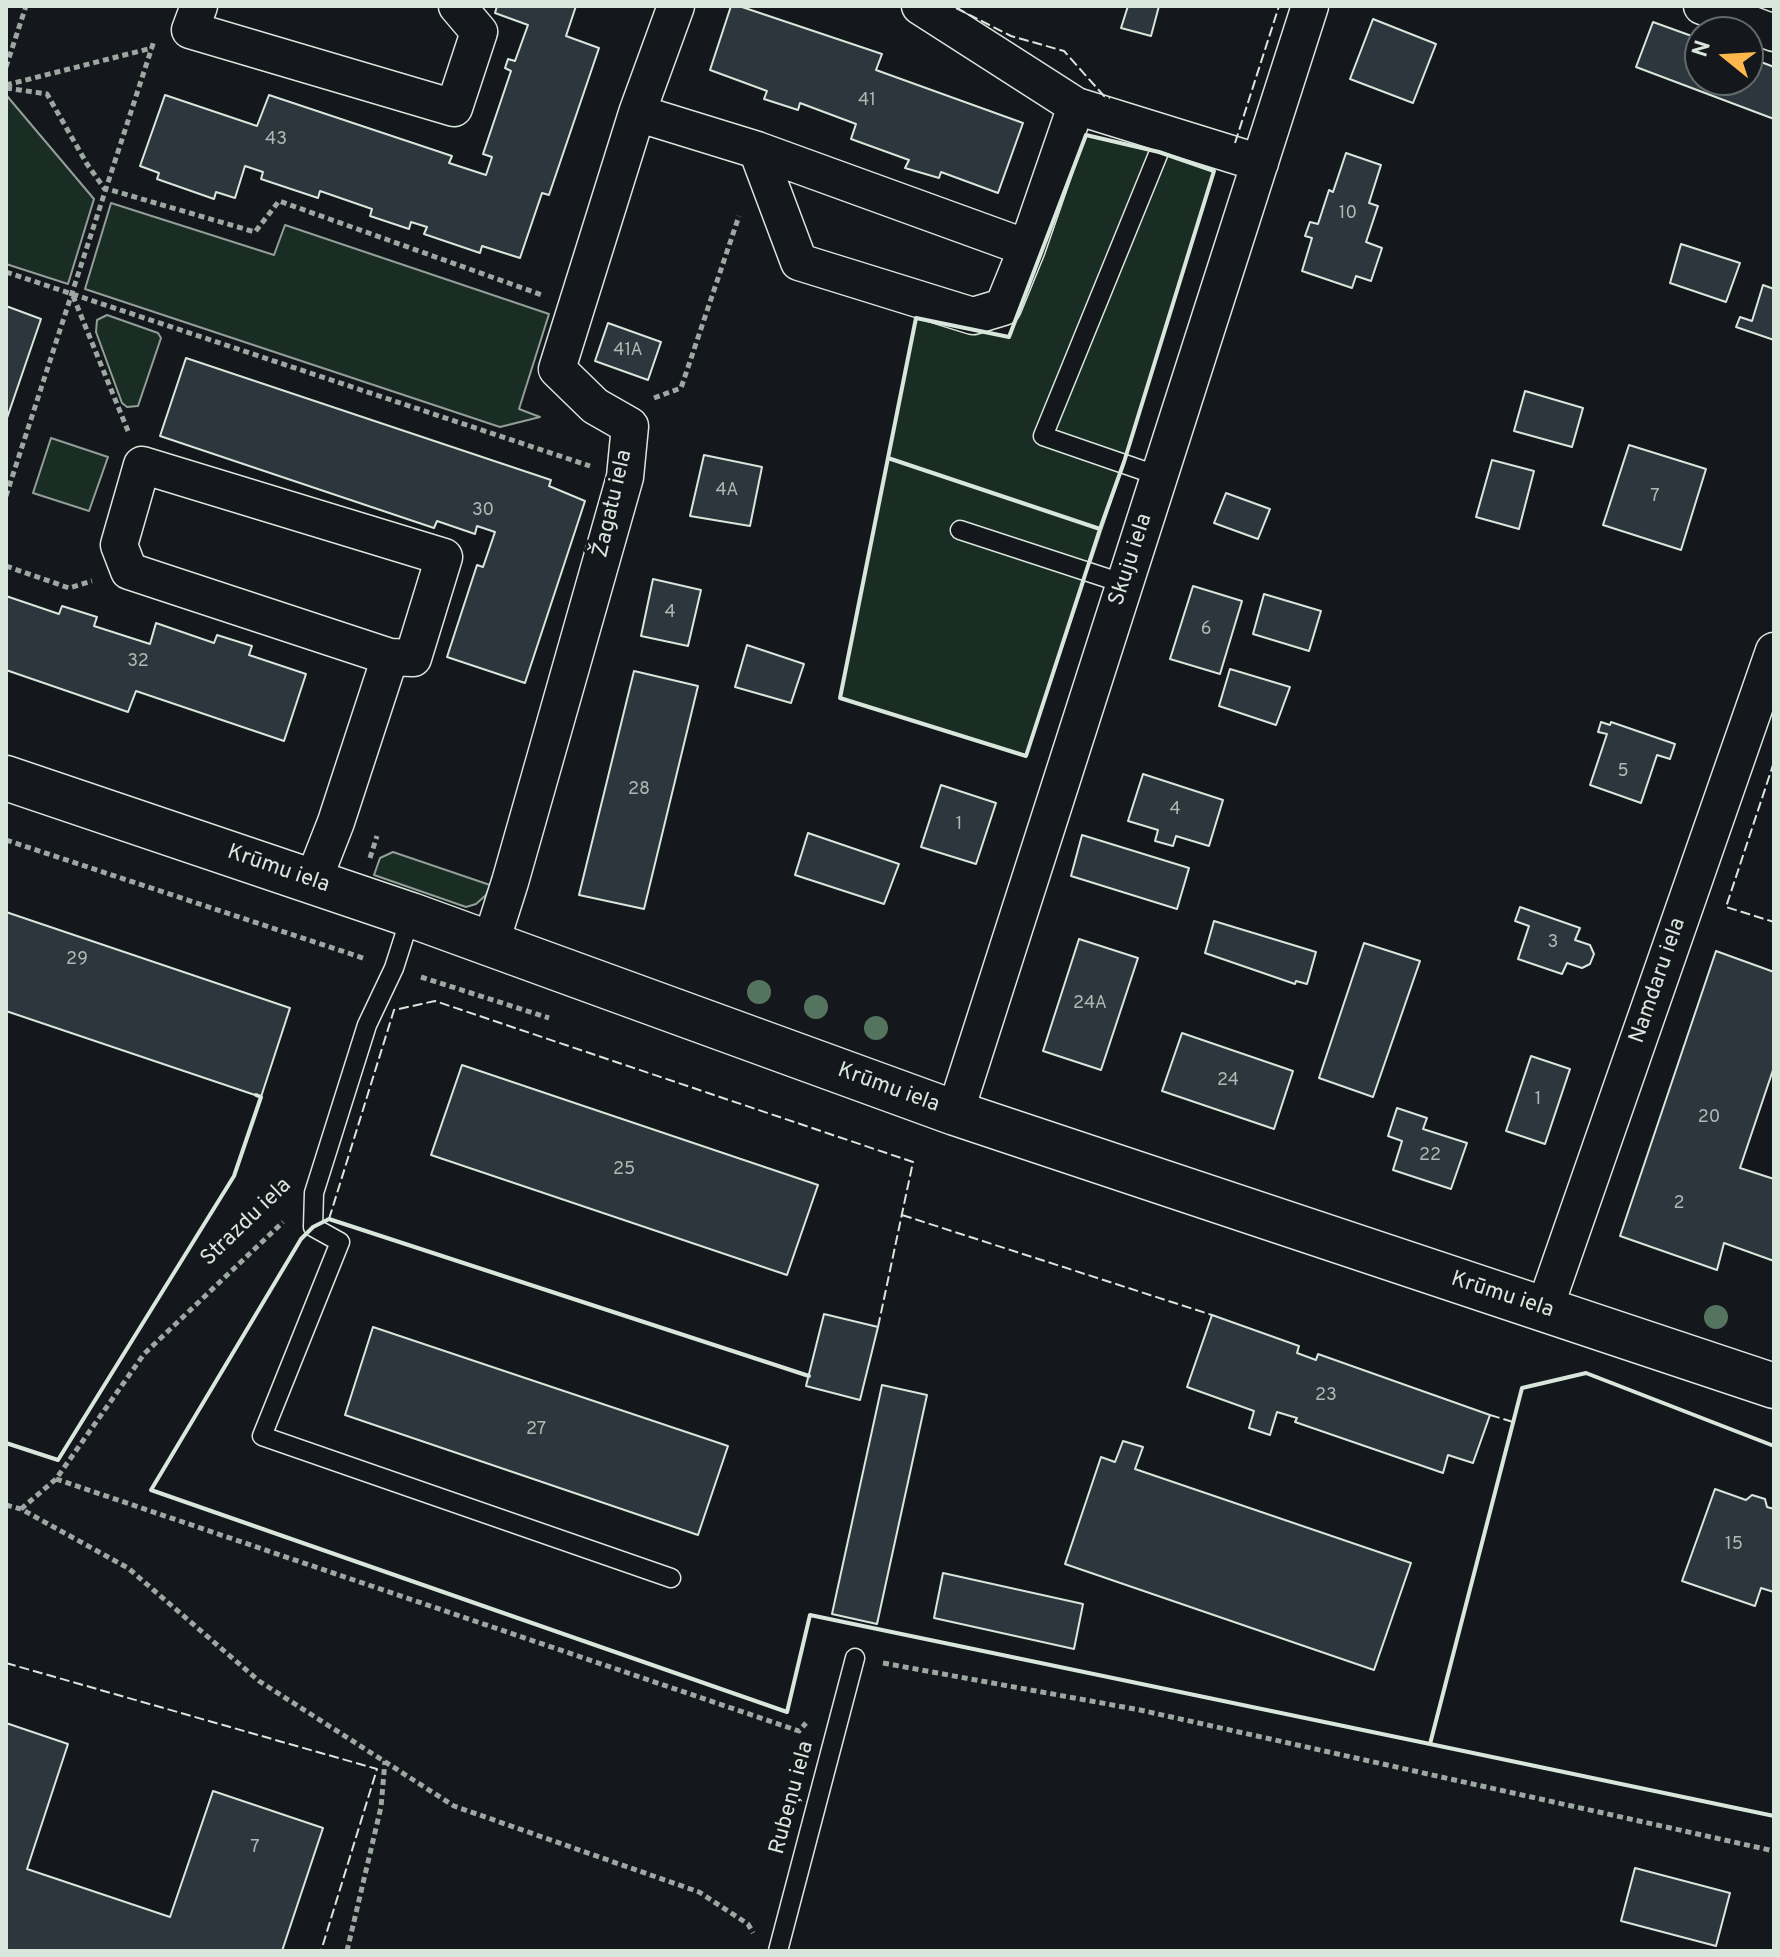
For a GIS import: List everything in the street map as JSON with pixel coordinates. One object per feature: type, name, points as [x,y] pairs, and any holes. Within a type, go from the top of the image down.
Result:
[{"type":"street","points":[[182,23],[454,108],[479,32],[457,6]]},
{"type":"street","name":"Žagatu iela","points":[[490,945],[625,477],[630,426],[595,406],[557,369],[637,113],[676,6]]},
{"type":"street","points":[[920,6],[1076,106],[1260,163]]},
{"type":"street","name":"Skuju iela","points":[[955,1113],[1310,6]]},
{"type":"street","points":[[1702,6],[1774,33]]},
{"type":"street","points":[[757,150],[799,262],[973,316],[1003,307],[1027,248],[1076,106]]},
{"type":"street","points":[[637,113],[757,150],[1027,248]]},
{"type":"street","points":[[142,465],[444,557],[413,658],[390,657],[129,571],[119,545],[142,465]]},
{"type":"street","name":"Namdaru iela","points":[[1544,1310],[1774,651]]},
{"type":"street","points":[[313,881],[336,822],[390,657]]},
{"type":"street","name":"Krūmu iela","points":[[6,778],[411,915],[955,1113],[1774,1386]]},
{"type":"lane","points":[[1158,132],[1159,152],[1043,436],[1159,476]]},
{"type":"lane","points":[[960,530],[1125,584]]},
{"type":"lane","name":"Strazdu iela","points":[[314,1193],[367,1025],[394,968],[411,915]]},
{"type":"lane","points":[[314,1193],[313,1227],[340,1242],[262,1436],[671,1578]]},
{"type":"lane","name":"Rubeņu iela","points":[[778,1951],[855,1658]]},
{"type":"path","points":[[6,67],[26,6]]},
{"type":"path","points":[[6,87],[151,49],[182,23]]},
{"type":"path","points":[[6,496],[151,49],[182,23]]},
{"type":"path","points":[[6,87],[47,94],[104,188],[255,232],[279,201],[575,307]]},
{"type":"path","points":[[630,426],[647,400],[681,388],[733,239],[757,150]]},
{"type":"path","points":[[6,272],[625,477]]},
{"type":"path","points":[[73,296],[142,465]]},
{"type":"path","points":[[6,566],[69,588],[129,571]]},
{"type":"path","points":[[367,867],[377,836]]},
{"type":"path","points":[[6,840],[549,1018]]},
{"type":"path","name":"Strazdu iela","points":[[21,1509],[56,1479],[144,1354],[314,1193]]},
{"type":"path","points":[[56,1479],[799,1731],[808,1719]]},
{"type":"path","points":[[6,1505],[21,1509],[128,1568],[259,1681],[454,1806],[699,1892],[748,1924],[755,1938]]},
{"type":"path","points":[[855,1658],[1140,1710],[1774,1851]]},
{"type":"path","points":[[347,1951],[381,1807],[385,1761]]},
{"type":"green space","points":[[7,96],[94,199],[68,284],[6,264]]},
{"type":"green space","points":[[1086,135],[1159,152],[1214,171],[1124,462],[1026,756],[840,698],[916,318],[1009,337]]},
{"type":"green space","points":[[111,203],[274,255],[285,225],[549,314],[519,409],[540,417],[500,427],[85,289]]},
{"type":"green space","points":[[107,315],[158,333],[161,338],[138,406],[127,407],[122,403],[96,332],[97,320]]},
{"type":"green space","points":[[51,438],[108,457],[89,511],[33,493]]},
{"type":"green space","points":[[393,852],[490,885],[486,895],[476,904],[466,907],[374,875],[380,858]]},
{"type":"building","points":[[497,6],[576,6],[566,36],[599,48],[549,195],[542,193],[520,258],[482,246],[480,253],[424,234],[427,227],[411,222],[409,229],[370,216],[372,209],[320,191],[318,198],[261,179],[263,172],[245,166],[235,198],[216,192],[214,199],[157,179],[159,173],[140,166],[165,95],[257,126],[269,95],[452,156],[449,163],[486,175],[492,157],[483,154],[511,71],[505,68],[508,59],[515,61],[528,25],[495,13]]},
{"type":"building","points":[[731,6],[739,6],[882,54],[876,70],[1023,123],[998,193],[941,172],[939,178],[905,168],[909,160],[851,139],[856,124],[800,103],[798,110],[764,99],[767,91],[710,70]]},
{"type":"building","points":[[1128,6],[1159,6],[1151,36],[1121,28]]},
{"type":"building","points":[[1373,19],[1436,44],[1413,103],[1350,79]]},
{"type":"building","points":[[1653,22],[1684,33],[1684,85],[1636,67]]},
{"type":"building","points":[[1764,63],[1774,67],[1774,119],[1713,96],[1764,96]]},
{"type":"building","points":[[1346,153],[1381,165],[1369,203],[1378,206],[1366,242],[1382,248],[1371,281],[1356,276],[1352,288],[1302,271],[1312,238],[1305,236],[1310,222],[1318,224]]},
{"type":"building","points":[[1681,244],[1740,263],[1726,302],[1670,283]]},
{"type":"building","points":[[1763,285],[1774,289],[1774,340],[1736,327],[1740,317],[1752,321]]},
{"type":"building","points":[[6,306],[41,319],[6,421]]},
{"type":"building","points":[[608,323],[661,342],[648,380],[595,361]]},
{"type":"building","points":[[186,358],[551,480],[549,486],[585,501],[525,683],[447,657],[477,565],[483,567],[495,532],[477,526],[475,534],[437,521],[434,528],[160,436]]},
{"type":"building","points":[[1525,391],[1583,408],[1572,447],[1514,431]]},
{"type":"building","points":[[1629,445],[1706,469],[1681,550],[1603,525]]},
{"type":"building","points":[[704,455],[762,467],[750,526],[690,516]]},
{"type":"building","points":[[1492,460],[1534,471],[1519,529],[1476,517]]},
{"type":"building","points":[[1226,493],[1270,509],[1258,539],[1214,523]]},
{"type":"building","points":[[653,579],[701,590],[688,646],[641,636]]},
{"type":"building","points":[[1193,586],[1242,601],[1220,674],[1170,659]]},
{"type":"building","points":[[1264,594],[1321,611],[1309,651],[1253,634]]},
{"type":"building","points":[[6,596],[59,614],[62,606],[97,617],[94,626],[150,644],[156,623],[214,643],[217,635],[252,646],[249,655],[306,674],[284,741],[136,691],[128,712],[6,670]]},
{"type":"building","points":[[747,645],[804,664],[791,703],[735,687]]},
{"type":"building","points":[[1230,669],[1290,687],[1276,725],[1219,706]]},
{"type":"building","points":[[634,671],[698,686],[644,909],[579,895]]},
{"type":"building","points":[[1601,722],[1610,725],[1611,722],[1675,744],[1670,759],[1657,755],[1641,803],[1590,785],[1607,734],[1598,732]]},
{"type":"building","points":[[1143,774],[1223,800],[1209,846],[1176,836],[1173,846],[1155,841],[1158,830],[1128,821]]},
{"type":"building","points":[[941,785],[996,803],[976,864],[921,847]]},
{"type":"building","points":[[808,833],[899,864],[884,904],[795,875]]},
{"type":"building","points":[[1082,835],[1189,868],[1177,909],[1071,876]]},
{"type":"building","points":[[1520,907],[1580,928],[1575,940],[1590,945],[1594,954],[1590,964],[1582,968],[1567,963],[1562,974],[1518,959],[1529,926],[1515,921]]},
{"type":"building","points":[[6,912],[290,1008],[261,1097],[6,1011]]},
{"type":"building","points":[[1214,921],[1316,952],[1307,984],[1296,981],[1295,984],[1205,953]]},
{"type":"building","points":[[1079,939],[1138,958],[1101,1070],[1043,1051]]},
{"type":"building","points":[[1364,943],[1420,961],[1373,1097],[1319,1078]]},
{"type":"building","points":[[1716,951],[1774,972],[1774,1067],[1740,1168],[1774,1179],[1774,1261],[1724,1243],[1717,1270],[1620,1236]]},
{"type":"building","points":[[1182,1033],[1293,1071],[1274,1129],[1162,1091]]},
{"type":"building","points":[[1531,1056],[1570,1069],[1545,1144],[1506,1131]]},
{"type":"building","points":[[462,1065],[818,1185],[787,1275],[431,1155]]},
{"type":"building","points":[[1397,1108],[1427,1118],[1423,1129],[1467,1143],[1451,1189],[1393,1170],[1402,1141],[1388,1136]]},
{"type":"building","points":[[824,1314],[878,1327],[860,1400],[806,1386]]},
{"type":"building","points":[[1212,1315],[1299,1346],[1297,1353],[1316,1360],[1318,1354],[1490,1415],[1473,1463],[1448,1455],[1443,1473],[1295,1422],[1297,1418],[1277,1412],[1270,1435],[1249,1428],[1254,1411],[1187,1387]]},
{"type":"building","points":[[373,1327],[728,1446],[698,1535],[345,1415]]},
{"type":"building","points":[[882,1385],[927,1395],[877,1624],[832,1614]]},
{"type":"building","points":[[1123,1441],[1143,1447],[1135,1469],[1411,1563],[1374,1670],[1065,1564],[1101,1457],[1115,1462]]},
{"type":"building","points":[[1715,1489],[1746,1500],[1752,1495],[1765,1499],[1767,1507],[1774,1509],[1774,1592],[1761,1588],[1755,1606],[1682,1581]]},
{"type":"building","points":[[943,1573],[1083,1604],[1074,1649],[934,1618]]},
{"type":"building","points":[[6,1723],[68,1744],[27,1869],[170,1917],[213,1791],[323,1828],[282,1951],[6,1951]]},
{"type":"building","points":[[1635,1868],[1730,1893],[1716,1946],[1621,1921]]},
{"type":"fence","points":[[1235,143],[1279,6]]},
{"type":"fence","points":[[956,8],[1011,36],[1064,51],[1104,96],[1110,98]]},
{"type":"fence","points":[[1774,762],[1726,907],[1774,922]]},
{"type":"fence","points":[[329,1219],[394,1010],[435,1001],[913,1162],[878,1327]]},
{"type":"fence","points":[[902,1215],[1212,1315]]},
{"type":"fence","points":[[1490,1415],[1513,1422]]},
{"type":"fence","points":[[6,1663],[377,1769],[321,1951]]},
{"type":"wall","points":[[1086,135],[1159,152],[1214,171],[1124,462],[1100,529],[888,458],[916,318],[1009,337],[1086,135]]},
{"type":"wall","points":[[888,458],[1100,529],[1026,756],[840,698],[888,458]]},
{"type":"wall","points":[[6,1443],[58,1460],[234,1176],[261,1097],[256,1095]]},
{"type":"wall","points":[[809,1376],[329,1219],[313,1227],[301,1239],[151,1490],[787,1712],[810,1615],[1430,1744]]},
{"type":"wall","points":[[1774,1446],[1586,1373],[1522,1388],[1430,1744],[1774,1816]]}]
